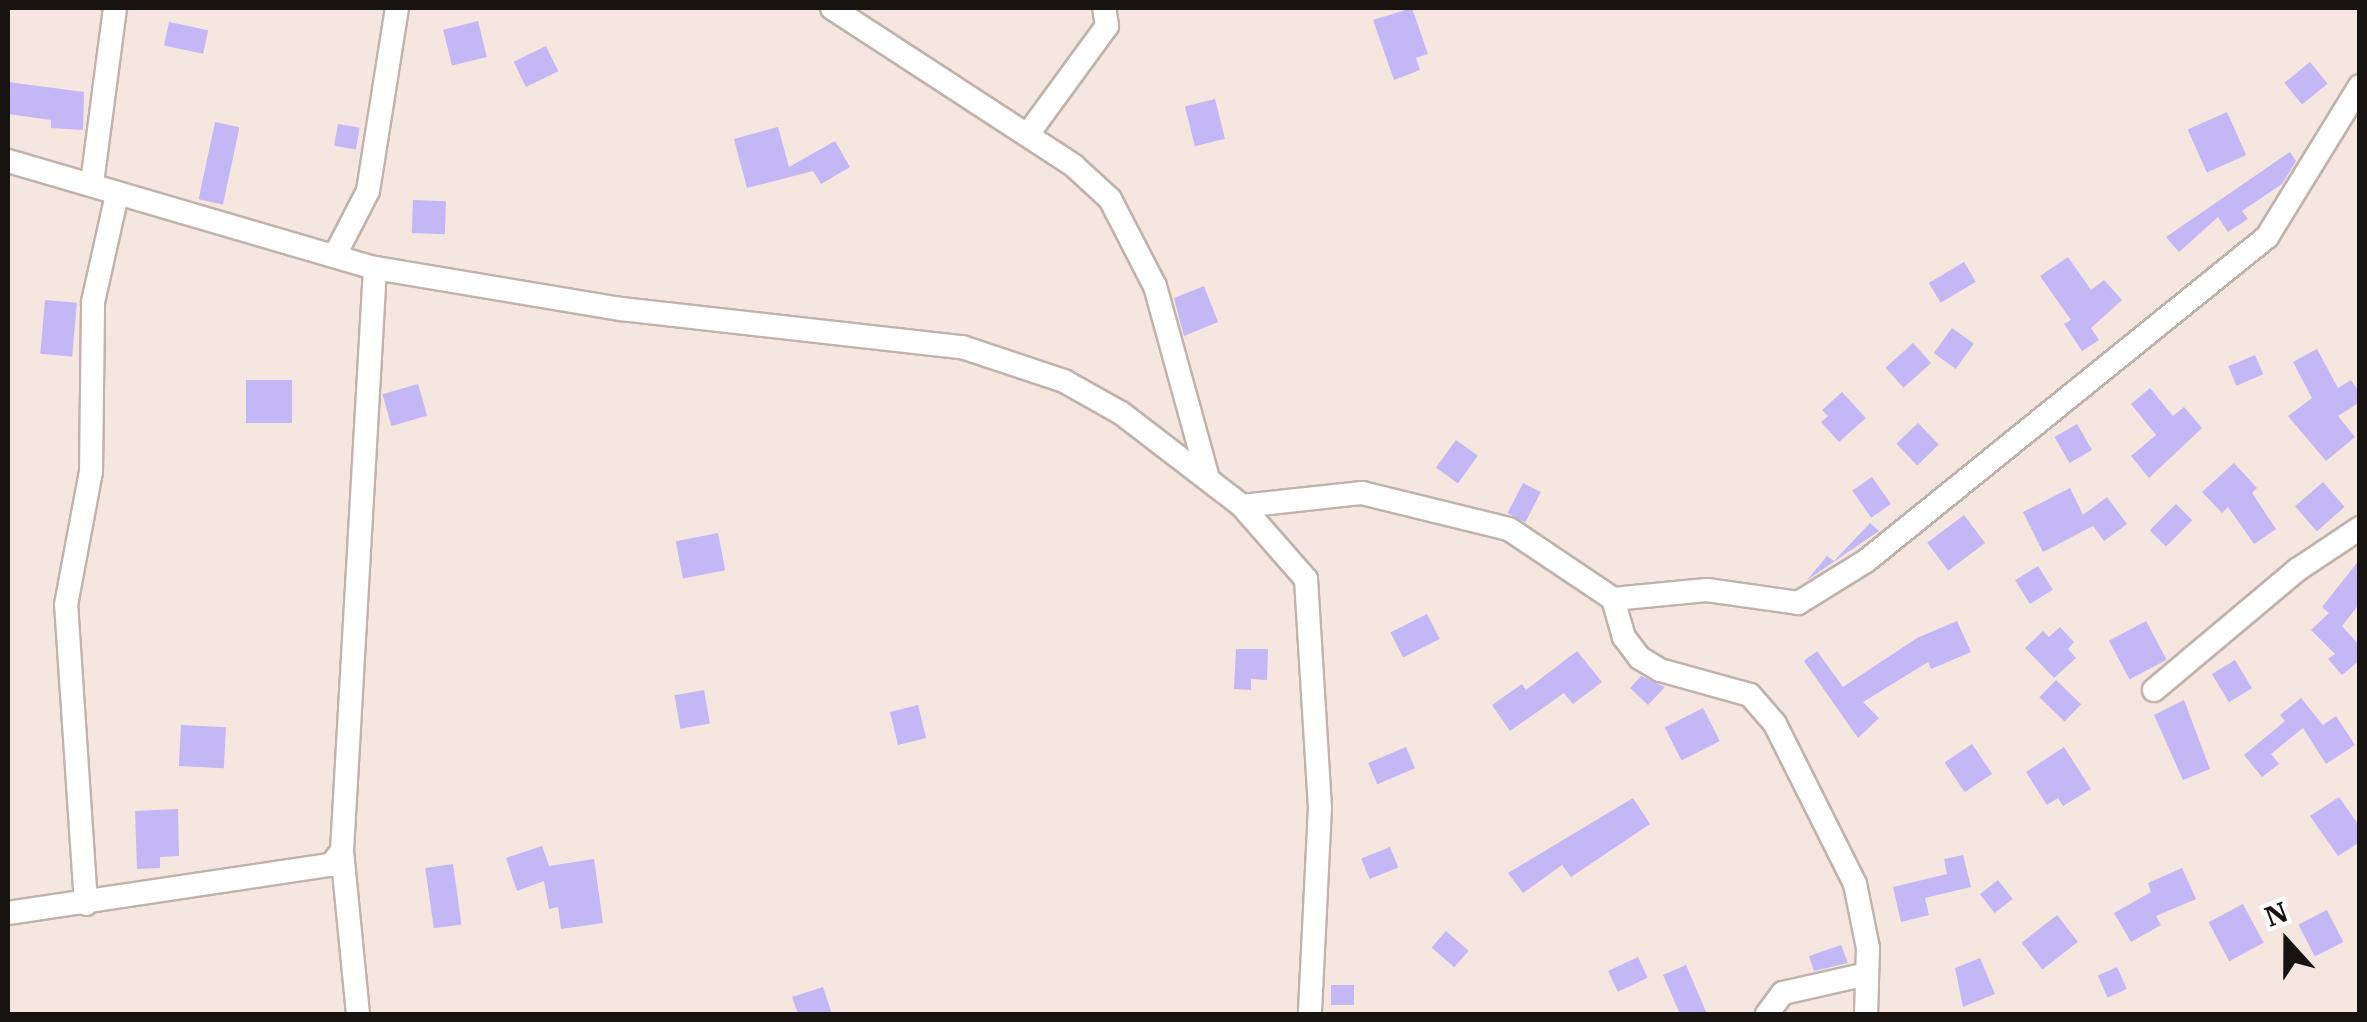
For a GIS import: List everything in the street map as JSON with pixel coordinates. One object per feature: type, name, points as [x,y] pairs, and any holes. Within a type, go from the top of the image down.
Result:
[{"type":"street","points":[[92,183],[115,8]]},
{"type":"street","points":[[335,255],[368,191],[397,8]]},
{"type":"street","points":[[832,8],[1028,134],[1092,180],[1124,223],[1169,328],[1208,478]]},
{"type":"street","points":[[1028,134],[1107,26],[1104,8]]},
{"type":"street","points":[[1242,506],[1362,493],[1509,529],[1613,599],[1707,590],[1798,602],[1866,562],[2267,237],[2360,86]]},
{"type":"street","points":[[8,161],[375,268],[621,309],[962,347],[1064,381],[1208,478],[1294,558],[1312,606],[1320,807],[1310,1014]]},
{"type":"street","points":[[86,904],[66,605],[90,472],[93,302],[117,195]]},
{"type":"street","points":[[358,1014],[342,851],[375,268]]},
{"type":"street","points":[[2154,690],[2297,570],[2360,528]]},
{"type":"street","points":[[1613,599],[1624,638],[1640,658],[1660,670],[1750,695],[1775,724],[1856,884],[1867,974],[1866,1014]]},
{"type":"street","points":[[8,913],[331,865],[342,851]]},
{"type":"street","points":[[1767,1014],[1784,993],[1867,974]]},
{"type":"building","points":[[1412,8],[1428,54],[1416,58],[1420,70],[1394,80],[1373,20]]},
{"type":"building","points":[[478,21],[487,57],[452,66],[443,30]]},
{"type":"building","points":[[169,22],[208,30],[203,54],[164,45]]},
{"type":"building","points":[[546,46],[558,71],[526,87],[514,62]]},
{"type":"building","points":[[2310,62],[2328,84],[2302,105],[2284,83]]},
{"type":"building","points":[[8,82],[84,92],[83,130],[51,128],[51,120],[8,114]]},
{"type":"building","points":[[1215,99],[1225,139],[1195,146],[1185,106]]},
{"type":"building","points":[[2227,112],[2246,155],[2207,172],[2188,129]]},
{"type":"building","points":[[215,122],[239,127],[223,204],[199,199]]},
{"type":"building","points":[[338,124],[360,128],[356,149],[334,146]]},
{"type":"building","points":[[778,127],[789,167],[835,141],[850,167],[821,184],[813,171],[747,188],[734,139]]},
{"type":"building","points":[[2290,152],[2296,161],[2282,184],[2242,211],[2248,219],[2228,232],[2218,217],[2179,252],[2166,237]]},
{"type":"building","points":[[413,200],[446,201],[445,234],[412,233]]},
{"type":"building","points":[[2068,257],[2091,290],[2104,280],[2122,300],[2091,328],[2099,340],[2082,351],[2064,324],[2071,320],[2040,276]]},
{"type":"building","points":[[1964,262],[1976,282],[1941,303],[1929,283]]},
{"type":"building","points":[[1204,286],[1218,322],[1184,336],[1174,298]]},
{"type":"building","points":[[45,300],[77,303],[72,357],[40,354]]},
{"type":"building","points":[[1952,328],[1974,344],[1956,369],[1934,353]]},
{"type":"building","points":[[1913,343],[1931,363],[1904,388],[1886,368]]},
{"type":"building","points":[[2317,349],[2338,388],[2351,380],[2360,393],[2360,402],[2338,416],[2355,437],[2326,461],[2288,416],[2312,398],[2293,362]]},
{"type":"building","points":[[2255,355],[2263,374],[2237,386],[2228,366]]},
{"type":"building","points":[[246,380],[292,380],[292,423],[246,423]]},
{"type":"building","points":[[418,384],[427,416],[392,426],[382,394]]},
{"type":"building","points":[[2150,388],[2173,416],[2184,407],[2202,428],[2149,478],[2131,456],[2156,435],[2131,404]]},
{"type":"building","points":[[1842,392],[1866,418],[1839,442],[1821,422],[1828,416],[1822,410]]},
{"type":"building","points":[[1918,423],[1939,445],[1917,465],[1896,444]]},
{"type":"building","points":[[2077,424],[2092,450],[2069,463],[2054,437]]},
{"type":"building","points":[[1456,440],[1478,456],[1458,483],[1436,468]]},
{"type":"building","points":[[2234,463],[2257,488],[2252,493],[2276,529],[2254,544],[2228,507],[2222,513],[2202,492]]},
{"type":"building","points":[[1872,477],[1891,504],[1871,518],[1852,491]]},
{"type":"building","points":[[2323,482],[2345,507],[2317,531],[2295,506]]},
{"type":"building","points":[[1523,483],[1541,492],[1525,522],[1508,513]]},
{"type":"building","points":[[2070,488],[2083,515],[2107,497],[2127,524],[2104,541],[2093,526],[2043,552],[2023,512]]},
{"type":"building","points":[[2176,504],[2192,520],[2166,546],[2150,530]]},
{"type":"building","points":[[1964,515],[1985,543],[1948,571],[1927,543]]},
{"type":"building","points":[[1870,523],[1879,531],[1807,580],[1827,556],[1834,561]]},
{"type":"building","points":[[718,533],[725,570],[683,579],[676,541]]},
{"type":"building","points":[[2360,559],[2360,603],[2342,626],[2360,646],[2360,660],[2342,675],[2328,659],[2335,654],[2311,630],[2329,613],[2322,607]]},
{"type":"building","points":[[2038,566],[2053,590],[2030,604],[2015,580]]},
{"type":"building","points":[[1427,614],[1440,639],[1403,658],[1390,633]]},
{"type":"building","points":[[1957,621],[1971,652],[1931,669],[1928,662],[1863,702],[1879,718],[1858,738],[1804,661],[1817,651],[1843,687],[1917,638]]},
{"type":"building","points":[[2146,621],[2167,660],[2130,680],[2109,641]]},
{"type":"building","points":[[2060,627],[2074,642],[2068,649],[2076,658],[2054,678],[2025,648],[2043,631],[2049,637]]},
{"type":"building","points":[[1236,649],[1268,649],[1267,680],[1251,679],[1251,690],[1234,689]]},
{"type":"building","points":[[1577,651],[1602,682],[1573,704],[1564,693],[1510,731],[1492,705],[1522,684],[1526,690]]},
{"type":"building","points":[[2235,660],[2252,688],[2229,702],[2212,674]]},
{"type":"building","points":[[1641,676],[1665,687],[1648,705],[1630,688]]},
{"type":"building","points":[[2056,680],[2081,704],[2065,722],[2039,697]]},
{"type":"building","points":[[704,690],[710,723],[680,729],[674,695]]},
{"type":"building","points":[[2301,698],[2323,725],[2336,716],[2355,745],[2326,764],[2303,728],[2271,754],[2279,764],[2262,777],[2244,755],[2285,721],[2280,715]]},
{"type":"building","points":[[2184,700],[2210,769],[2183,780],[2154,715]]},
{"type":"building","points":[[918,705],[926,738],[898,745],[890,712]]},
{"type":"building","points":[[1703,708],[1720,741],[1681,760],[1665,728]]},
{"type":"building","points":[[181,725],[226,727],[224,768],[179,766]]},
{"type":"building","points":[[1972,744],[1992,774],[1965,792],[1945,762]]},
{"type":"building","points":[[1406,747],[1415,768],[1377,784],[1368,763]]},
{"type":"building","points":[[2064,747],[2091,789],[2063,806],[2058,798],[2047,805],[2026,772]]},
{"type":"building","points":[[2339,797],[2360,827],[2360,842],[2338,856],[2310,816]]},
{"type":"building","points":[[1633,798],[1650,824],[1571,877],[1562,865],[1523,893],[1508,873]]},
{"type":"building","points":[[178,809],[179,856],[160,857],[160,868],[137,869],[135,811]]},
{"type":"building","points":[[542,846],[549,866],[594,859],[603,923],[561,929],[558,907],[549,909],[544,881],[517,891],[506,858]]},
{"type":"building","points":[[1390,847],[1398,867],[1369,879],[1361,859]]},
{"type":"building","points":[[1963,855],[1971,887],[1925,898],[1929,915],[1901,922],[1893,887],[1947,874],[1944,859]]},
{"type":"building","points":[[453,864],[461,924],[434,928],[425,868]]},
{"type":"building","points":[[2182,868],[2196,899],[2156,916],[2161,925],[2131,942],[2114,913],[2151,892],[2148,883]]},
{"type":"building","points":[[1998,880],[2013,899],[1995,913],[1980,894]]},
{"type":"building","points":[[2243,904],[2264,943],[2229,961],[2209,922]]},
{"type":"building","points":[[2327,910],[2343,942],[2315,957],[2298,925]]},
{"type":"building","points":[[2057,915],[2078,942],[2042,969],[2022,943]]},
{"type":"building","points":[[1446,931],[1469,951],[1454,967],[1432,948]]},
{"type":"building","points":[[1841,945],[1848,963],[1814,971],[1809,956]]},
{"type":"building","points":[[1638,957],[1648,978],[1618,992],[1608,971]]},
{"type":"building","points":[[1980,958],[1995,994],[1963,1007],[1955,968]]},
{"type":"building","points":[[1686,965],[1707,1014],[1680,1014],[1663,975]]},
{"type":"building","points":[[2117,967],[2127,989],[2108,997],[2098,976]]},
{"type":"building","points":[[1331,985],[1354,985],[1354,1005],[1331,1005]]},
{"type":"building","points":[[823,987],[832,1014],[798,1014],[792,997]]}]
